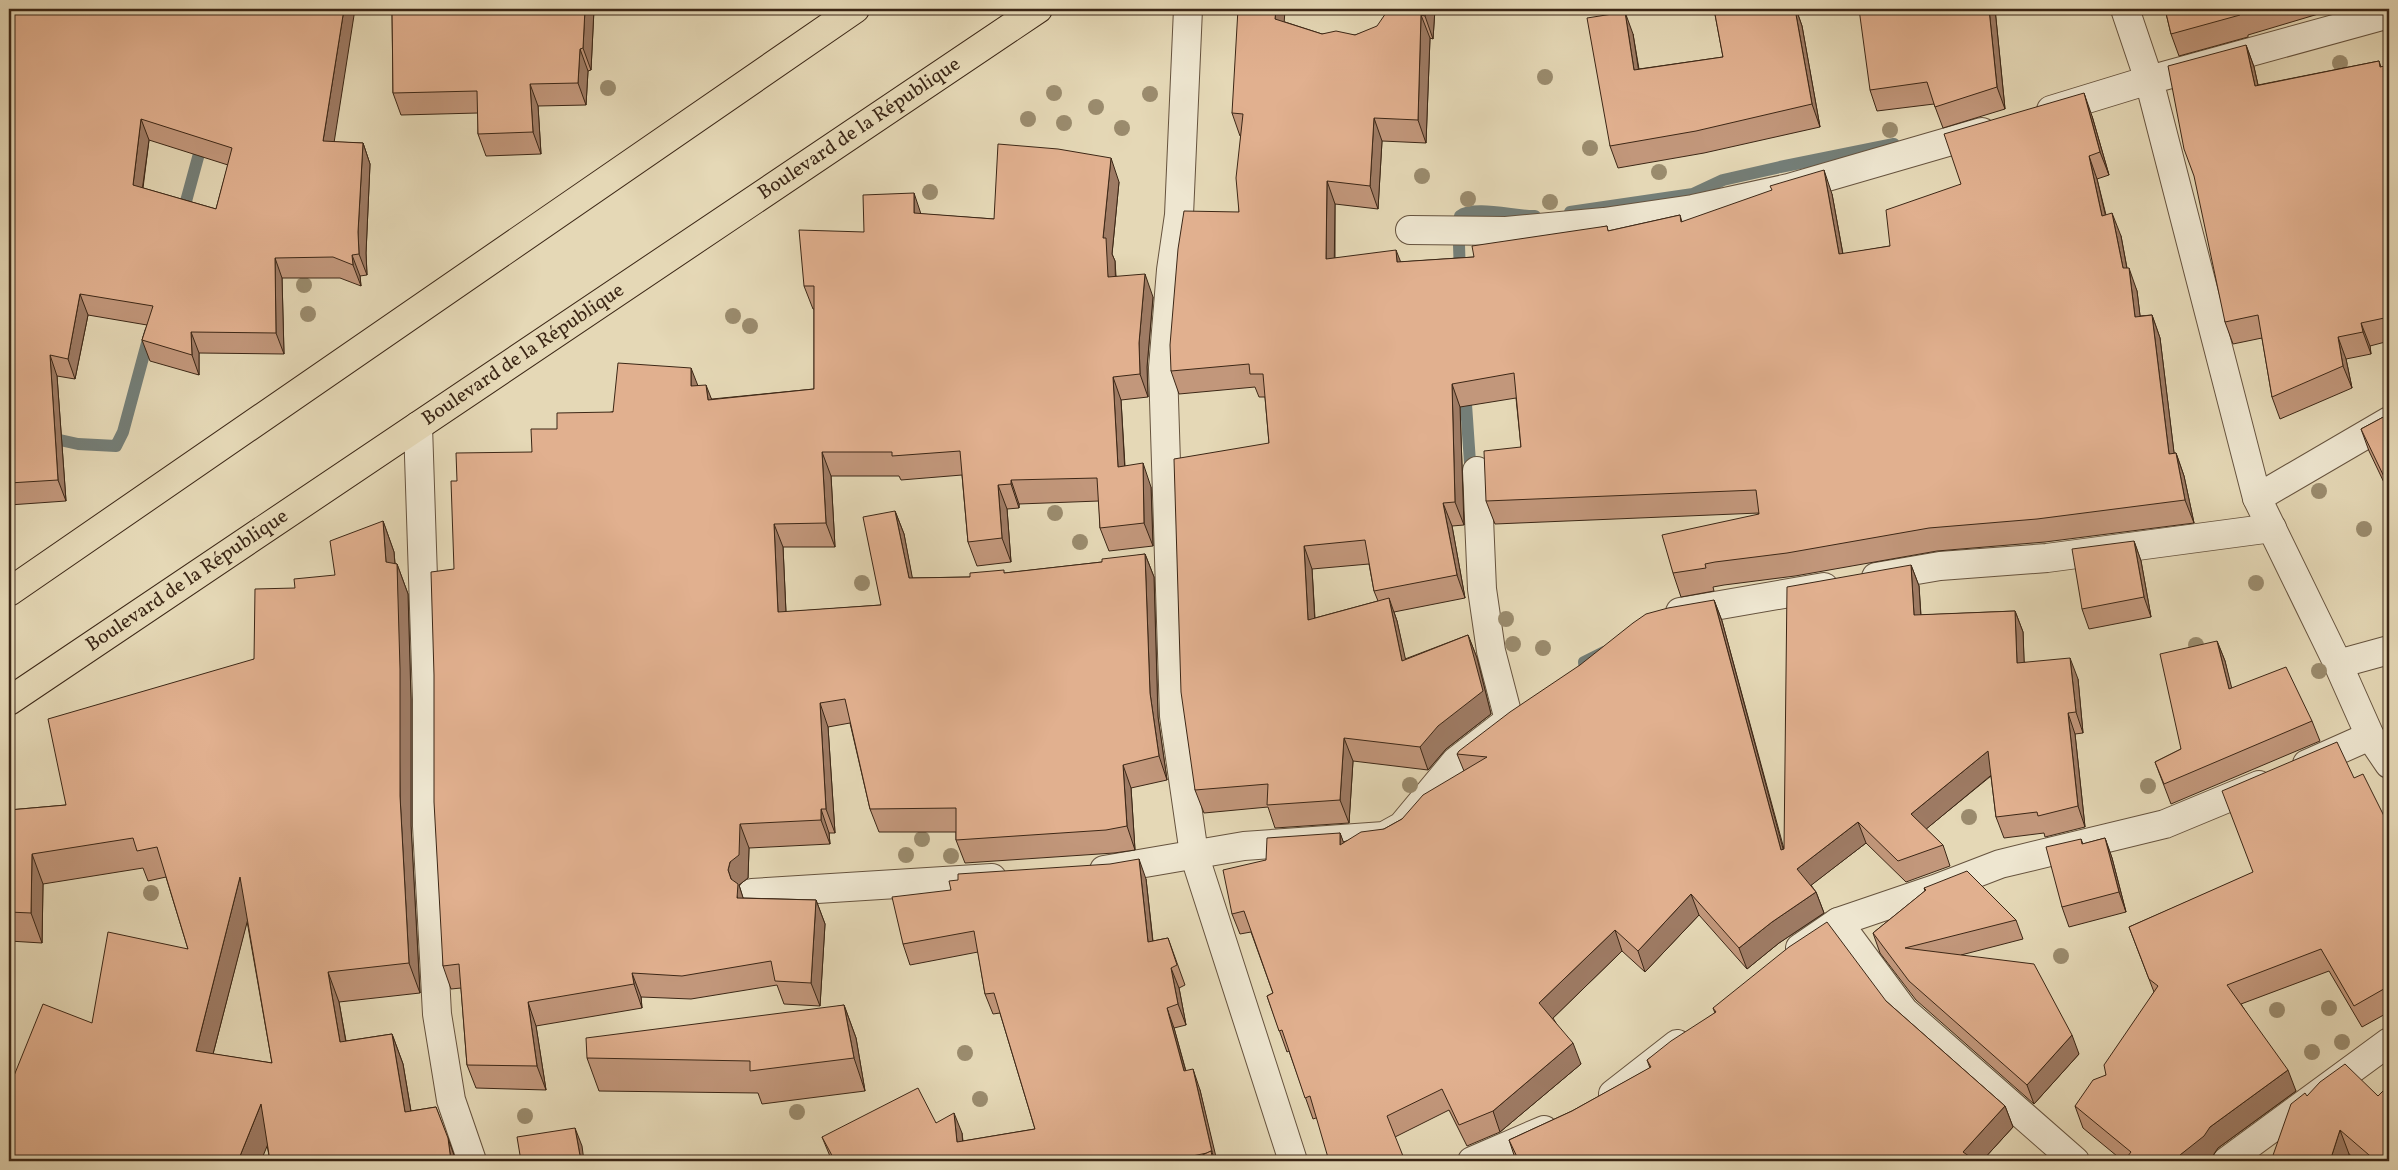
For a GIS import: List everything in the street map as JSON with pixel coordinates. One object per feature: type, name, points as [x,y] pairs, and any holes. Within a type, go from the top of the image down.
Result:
[{"type":"main road","points":[[9,592],[855,9]]},
{"type":"main road","name":"Boulevard de la République","points":[[9,702],[1038,9]]},
{"type":"street","points":[[1188,9],[1179,215],[1171,270],[1163,368],[1174,716],[1194,854],[1293,1161]]},
{"type":"street","points":[[2125,9],[2149,80],[2257,498],[2338,664],[2370,736],[2389,764]]},
{"type":"street","points":[[2029,117],[2149,80],[2389,14]]},
{"type":"street","points":[[1410,230],[1506,231],[1604,222],[1693,209],[1788,188],[2001,126]]},
{"type":"street","points":[[2257,498],[2389,421]]},
{"type":"street","points":[[418,426],[427,699],[427,826],[437,1014],[451,1100],[472,1161]]},
{"type":"street","points":[[1477,471],[1482,589],[1491,651],[1509,720]]},
{"type":"street","points":[[1653,619],[1714,606],[1940,566],[2046,558],[2272,528]]},
{"type":"street","points":[[1141,563],[1170,560]]},
{"type":"street","points":[[2338,664],[2389,650]]},
{"type":"street","points":[[1077,872],[1116,869],[1244,846],[1384,836],[1402,826],[1456,761],[1509,720],[1532,705]]},
{"type":"street","points":[[1780,962],[1838,922],[1935,889],[2000,864],[2165,824],[2370,736]]},
{"type":"street","points":[[752,893],[1019,876]]},
{"type":"street","points":[[1838,922],[1904,1011],[2075,1161]]},
{"type":"street","points":[[1590,1108],[1621,1089],[1697,1028]]},
{"type":"street","points":[[2226,1161],[2389,1042]]},
{"type":"street","points":[[1472,1161],[1566,1121]]},
{"type":"building","points":[[9,9],[344,9],[323,141],[363,143],[358,232],[359,254],[352,255],[353,265],[333,257],[275,258],[276,333],[191,332],[192,355],[142,340],[153,306],[80,294],[68,359],[50,355],[58,480],[9,483]],"holes":[[[141,119],[232,148],[216,209],[133,185]]]},
{"type":"building","points":[[392,9],[585,9],[583,48],[580,49],[578,83],[530,84],[533,132],[478,134],[477,91],[393,93]]},
{"type":"building","points":[[1238,9],[1276,9],[1275,19],[1322,34],[1336,31],[1355,35],[1377,26],[1388,9],[1425,9],[1425,16],[1421,15],[1418,120],[1374,118],[1370,186],[1327,181],[1326,259],[1396,250],[1397,262],[1474,257],[1472,246],[1607,226],[1608,231],[1680,215],[1681,222],[1772,190],[1770,186],[1824,170],[1839,254],[1890,246],[1886,210],[1961,184],[1944,134],[2084,93],[2100,152],[2089,156],[2102,216],[2112,213],[2123,268],[2129,268],[2135,317],[2152,315],[2169,454],[2176,453],[2185,500],[2037,519],[1929,528],[1787,553],[1715,562],[1705,564],[1706,568],[1673,573],[1662,535],[1759,514],[1756,490],[1486,501],[1484,451],[1521,447],[1514,373],[1452,384],[1455,502],[1443,503],[1457,575],[1374,591],[1365,540],[1304,546],[1308,620],[1389,598],[1402,661],[1468,635],[1483,691],[1438,726],[1420,747],[1344,738],[1340,800],[1267,805],[1268,784],[1195,790],[1181,692],[1174,459],[1269,443],[1263,374],[1250,374],[1249,364],[1171,371],[1170,345],[1178,249],[1184,211],[1239,212],[1236,178],[1243,114],[1232,113]]},
{"type":"building","points":[[1714,9],[1795,9],[1812,104],[1696,131],[1610,146],[1587,18],[1625,12],[1634,70],[1723,57]]},
{"type":"building","points":[[1859,9],[1989,9],[1997,87],[1935,107],[1927,82],[1870,90]]},
{"type":"building","points":[[2165,9],[2255,9],[2171,34]]},
{"type":"building","points":[[2246,45],[2255,86],[2379,61],[2380,67],[2389,65],[2389,317],[2361,323],[2363,332],[2338,337],[2343,366],[2272,397],[2258,315],[2225,322],[2194,176],[2184,149],[2168,66]]},
{"type":"building","points":[[998,144],[1058,149],[1111,158],[1103,238],[1106,238],[1108,277],[1145,274],[1139,343],[1140,374],[1113,377],[1118,467],[1143,463],[1144,523],[1100,528],[1097,478],[1011,480],[1011,484],[998,485],[1002,538],[968,542],[960,451],[892,456],[892,452],[822,452],[826,523],[774,524],[778,612],[881,605],[863,517],[895,511],[909,578],[970,577],[970,573],[1004,570],[1004,573],[1102,562],[1102,559],[1145,554],[1150,693],[1159,756],[1123,765],[1127,826],[1106,830],[956,840],[956,808],[870,809],[845,699],[820,703],[826,809],[821,809],[821,820],[740,824],[739,855],[730,862],[728,870],[731,879],[738,884],[737,898],[816,900],[811,983],[775,981],[771,961],[682,976],[632,973],[634,984],[528,1002],[537,1066],[467,1065],[459,964],[443,966],[434,802],[434,675],[431,572],[454,569],[451,481],[457,481],[456,453],[532,452],[531,429],[557,429],[557,413],[613,412],[618,363],[691,368],[691,386],[706,385],[708,400],[814,389],[814,286],[804,286],[799,230],[864,232],[863,195],[914,193],[914,213],[994,219]]},
{"type":"building","points":[[2389,414],[2389,487],[2361,429]]},
{"type":"building","points":[[2389,497],[2389,512],[2385,499]]},
{"type":"building","points":[[383,521],[386,562],[397,564],[400,669],[400,796],[409,963],[328,972],[340,1042],[392,1034],[405,1112],[436,1107],[448,1138],[451,1161],[270,1161],[261,1104],[238,1161],[9,1161],[9,1088],[43,1004],[92,1023],[108,932],[188,949],[157,847],[137,851],[133,838],[32,854],[31,913],[9,912],[9,810],[66,805],[48,719],[254,659],[255,589],[295,588],[294,579],[335,575],[330,541]],"holes":[[[240,877],[272,1063],[196,1051]]]},
{"type":"building","points":[[2134,541],[2144,597],[2082,609],[2072,549]]},
{"type":"building","points":[[1911,565],[1914,615],[2015,611],[2017,663],[2070,658],[2076,712],[2068,713],[2078,806],[2038,816],[2037,812],[1996,817],[1988,751],[1911,814],[1943,845],[1898,861],[1858,822],[1797,869],[1816,892],[1772,922],[1739,948],[1691,894],[1638,951],[1615,930],[1539,1003],[1573,1043],[1493,1111],[1459,1125],[1442,1089],[1387,1116],[1405,1161],[1329,1161],[1310,1096],[1305,1098],[1282,1030],[1279,1031],[1267,996],[1273,993],[1244,911],[1232,914],[1223,870],[1266,860],[1267,838],[1340,833],[1340,845],[1361,832],[1384,829],[1402,819],[1423,795],[1487,757],[1457,754],[1459,751],[1510,712],[1580,665],[1633,623],[1646,614],[1714,600],[1781,850],[1784,849],[1787,587]]},
{"type":"building","points":[[2217,641],[2229,689],[2286,667],[2312,721],[2164,784],[2155,762],[2181,749],[2160,654]]},
{"type":"building","points":[[2337,742],[2354,778],[2363,774],[2389,826],[2389,986],[2354,1006],[2321,949],[2227,985],[2288,1070],[2210,1127],[2204,1136],[2180,1155],[2184,1161],[2124,1161],[2131,1152],[2075,1106],[2093,1080],[2106,1075],[2104,1065],[2158,986],[2149,979],[2129,927],[2253,872],[2222,791]]},
{"type":"building","points":[[2105,838],[2119,892],[2062,907],[2046,847],[2081,839],[2082,844]]},
{"type":"building","points":[[1139,859],[1148,942],[1168,938],[1177,965],[1171,968],[1178,1004],[1167,1008],[1184,1071],[1193,1069],[1212,1152],[1168,1161],[835,1161],[822,1137],[918,1088],[936,1123],[954,1113],[957,1142],[1035,1129],[994,993],[985,994],[974,931],[903,944],[892,897],[951,890],[949,881],[958,880],[958,874],[1110,864]]},
{"type":"building","points":[[1967,871],[2016,920],[1905,948],[2034,964],[2072,1035],[2027,1085],[1909,981],[1873,933],[1926,890],[1924,888]]},
{"type":"building","points":[[1827,922],[1886,1001],[2005,1106],[1963,1152],[1976,1161],[1845,1161],[1836,1156],[1834,1161],[1519,1161],[1509,1140],[1572,1111],[1651,1067],[1647,1060],[1671,1041],[1716,1012],[1713,1008],[1789,947]]},
{"type":"building","points":[[844,1005],[854,1058],[750,1071],[750,1061],[587,1058],[586,1038]]},
{"type":"building","points":[[2345,1064],[2378,1096],[2389,1085],[2389,1161],[2376,1161],[2340,1130],[2330,1161],[2271,1161],[2291,1104],[2305,1093],[2307,1096],[2320,1082]]},
{"type":"building","points":[[575,1128],[581,1161],[521,1161],[517,1137]]},
{"type":"building","points":[[1211,1151],[1213,1161],[1190,1161]]},
{"type":"building","points":[[1229,1157],[1230,1161],[1213,1161]]},
{"type":"waterway","points":[[182,216],[203,139]]},
{"type":"waterway","points":[[1570,212],[1693,194],[1723,180],[1894,144]]},
{"type":"waterway","points":[[1459,223],[1460,216],[1467,213],[1485,211],[1535,216]]},
{"type":"waterway","points":[[1459,245],[1460,275]]},
{"type":"waterway","points":[[46,437],[78,444],[116,446],[123,432],[150,332]]},
{"type":"waterway","points":[[1465,390],[1471,477]]},
{"type":"waterway","points":[[1586,678],[1584,662],[1604,652]]}]
